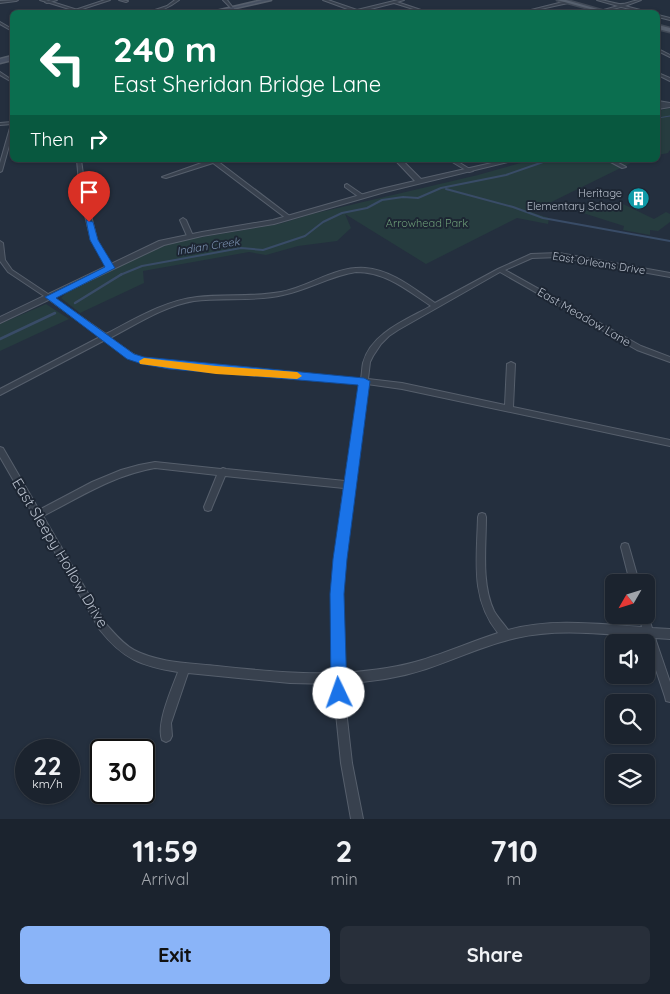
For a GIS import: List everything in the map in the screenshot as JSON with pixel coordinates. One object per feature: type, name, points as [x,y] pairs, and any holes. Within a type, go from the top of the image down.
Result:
[{"type":"main road","points":[[224,10],[269,0]]},
{"type":"main road","points":[[560,0],[596,10]]},
{"type":"street","points":[[0,2],[16,0]]},
{"type":"street","points":[[44,1],[55,0]]},
{"type":"street","points":[[79,10],[108,0]]},
{"type":"street","points":[[121,0],[126,1]]},
{"type":"street","points":[[158,10],[168,7],[177,0]]},
{"type":"street","points":[[226,0],[233,8]]},
{"type":"street","points":[[325,0],[352,10]]},
{"type":"street","points":[[388,0],[419,10]]},
{"type":"street","points":[[364,10],[402,0]]},
{"type":"street","points":[[599,0],[638,10]]},
{"type":"street","points":[[609,10],[639,0]]},
{"type":"street","points":[[44,1],[68,10]]},
{"type":"street","points":[[534,10],[568,2]]},
{"type":"street","points":[[660,75],[670,80]]},
{"type":"street","points":[[0,171],[10,136]]},
{"type":"street","points":[[79,162],[81,185],[94,240],[110,268]]},
{"type":"street","points":[[164,177],[207,162]]},
{"type":"street","points":[[216,162],[289,218]]},
{"type":"street","points":[[400,162],[420,182]]},
{"type":"street","points":[[455,162],[471,171]]},
{"type":"street","points":[[0,320],[162,243],[289,218],[361,196],[505,162]]},
{"type":"street","points":[[613,162],[624,167]]},
{"type":"street","points":[[348,186],[361,196]]},
{"type":"street","points":[[183,220],[190,236]]},
{"type":"street","points":[[0,243],[1,256],[6,268],[50,297],[131,356],[154,363],[402,386],[670,443]]},
{"type":"street","name":"East Orleans Drive","points":[[357,819],[343,739],[338,678],[337,594],[349,485],[364,381],[371,352],[381,338],[500,270],[531,256],[550,255],[670,274]]},
{"type":"street","points":[[0,392],[162,308],[186,300],[288,293],[336,273],[354,270],[386,275],[435,306]]},
{"type":"street","name":"East Meadow Lane","points":[[500,270],[639,348],[670,360]]},
{"type":"street","points":[[509,409],[511,364]]},
{"type":"street","name":"East Sleepy Hollow Drive","points":[[0,450],[103,628],[117,644],[134,656],[184,668],[293,679],[338,678],[407,670],[506,635],[531,630],[558,628],[670,634]]},
{"type":"street","points":[[38,515],[100,482],[130,470],[156,465],[349,485]]},
{"type":"street","points":[[208,507],[223,471]]},
{"type":"street","points":[[482,517],[482,575],[485,596],[490,614],[506,635]]},
{"type":"street","points":[[625,547],[633,574]]},
{"type":"street","points":[[646,624],[670,697]]},
{"type":"street","points":[[166,736],[166,723],[184,668]]},
{"type":"green space","points":[[670,108],[670,150],[668,153],[660,155],[660,110]]},
{"type":"green space","name":"Arrowhead Park","points":[[524,162],[633,162],[531,212],[549,218],[548,224],[517,218],[426,264],[345,214],[351,228],[337,241],[298,246],[266,255],[249,252],[143,271],[144,283],[80,313],[61,298],[66,293],[166,245],[279,224],[312,214],[478,175]]},
{"type":"green space","points":[[601,202],[615,209],[623,204],[654,219],[666,212],[670,214],[670,222],[658,231],[650,230],[650,235],[623,230],[624,226],[583,213],[587,210],[584,209],[596,207]]},
{"type":"green space","points":[[46,304],[69,319],[0,351],[0,324]]},
{"type":"waterway","name":"Indian Creek","points":[[660,118],[670,116]]},
{"type":"waterway","name":"Indian Creek","points":[[121,275],[142,266],[241,248],[263,250],[305,236],[323,222],[342,213],[367,208],[382,200],[403,197],[418,198],[441,188],[506,175],[543,162]]},
{"type":"waterway","points":[[446,189],[513,207],[543,218],[670,241]]},
{"type":"waterway","name":"Indian Creek","points":[[75,303],[121,275]]},
{"type":"waterway","name":"Indian Creek","points":[[0,339],[55,313]]},
{"type":"slow traffic","points":[[144,361],[216,370],[297,376]]},
{"type":"place","name":"Heritage Elementary School","points":[[638,199]]},
{"type":"route","points":[[89,222],[94,240],[110,268],[50,297],[131,356],[142,361],[169,365],[364,381],[349,485],[337,594],[339,693]]}]
